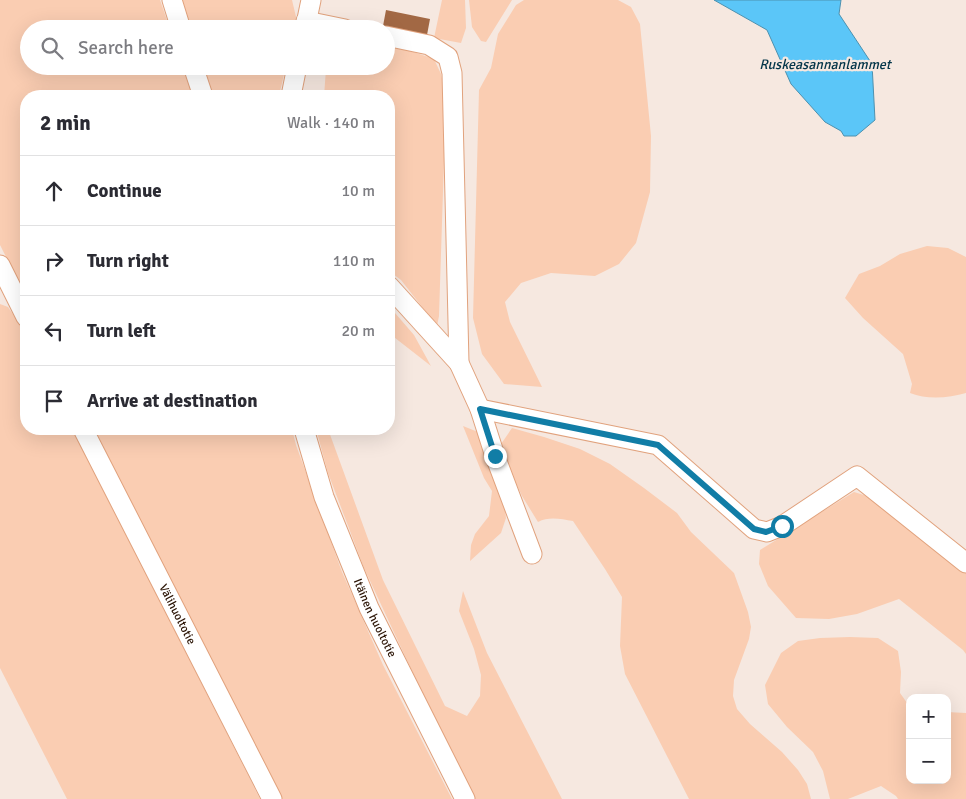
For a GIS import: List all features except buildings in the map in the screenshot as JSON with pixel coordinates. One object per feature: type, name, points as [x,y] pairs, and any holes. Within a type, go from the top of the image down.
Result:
[{"type":"lane","points":[[172,0],[179,20]]},
{"type":"lane","points":[[307,20],[311,0]]},
{"type":"lane","points":[[395,38],[429,45],[448,57],[452,73],[459,363]]},
{"type":"lane","points":[[197,75],[201,90]]},
{"type":"lane","points":[[292,90],[295,75]]},
{"type":"lane","points":[[1,268],[20,305]]},
{"type":"lane","points":[[395,293],[459,363],[480,409],[495,456],[532,554]]},
{"type":"lane","points":[[480,409],[658,445],[754,529],[766,532],[782,526],[857,476],[966,563]]},
{"type":"lane","name":"Välihuoltotie","points":[[86,435],[272,799]]},
{"type":"lane","name":"Itäinen huoltotie","points":[[306,435],[324,497],[368,608],[465,799]]},
{"type":"shaded area","points":[[0,0],[160,0],[167,20],[20,20],[20,75],[186,75],[191,90],[20,90],[20,284],[0,245]]},
{"type":"shaded area","points":[[182,0],[292,0],[297,20],[188,20]]},
{"type":"shaded area","points":[[442,0],[465,0],[466,28],[461,43],[434,38]]},
{"type":"shaded area","points":[[469,0],[512,0],[486,42],[481,41],[472,27]]},
{"type":"shaded area","points":[[524,0],[618,0],[631,7],[640,24],[651,136],[650,192],[636,243],[619,264],[595,276],[551,273],[521,283],[505,302],[510,322],[542,387],[504,384],[482,354],[473,318],[479,90],[491,68],[498,34],[516,5]]},
{"type":"shaded area","points":[[395,46],[434,59],[441,74],[446,98],[439,316],[437,326],[401,280],[395,276],[395,90],[324,90],[326,75],[395,75]]},
{"type":"shaded area","points":[[207,75],[284,75],[280,90],[211,90]]},
{"type":"shaded area","points":[[927,246],[948,248],[966,257],[966,393],[938,398],[910,393],[912,384],[903,354],[863,318],[845,298],[859,274],[880,266],[900,254]]},
{"type":"shaded area","points":[[0,304],[8,307],[20,325],[20,435],[76,435],[260,799],[67,799],[0,668]]},
{"type":"shaded area","points":[[395,313],[414,335],[431,366],[395,338]]},
{"type":"shaded area","points":[[463,426],[478,432],[504,501],[506,518],[501,533],[470,561],[471,545],[475,534],[489,516],[492,491],[484,478]]},
{"type":"shaded area","points":[[512,428],[580,449],[610,464],[677,513],[691,532],[734,573],[748,612],[751,627],[749,639],[734,680],[733,696],[737,709],[798,770],[807,784],[811,799],[689,799],[625,674],[620,646],[622,597],[573,521],[551,519],[538,522],[522,496],[499,447]]},
{"type":"shaded area","points":[[96,435],[294,435],[342,572],[383,665],[452,799],[281,799]]},
{"type":"shaded area","points":[[318,435],[330,435],[383,580],[445,706],[467,716],[480,696],[481,675],[474,649],[459,611],[463,591],[487,653],[562,799],[475,799],[432,714],[364,568],[328,473]]},
{"type":"shaded area","points":[[854,492],[867,496],[966,573],[966,654],[899,599],[857,614],[829,619],[796,618],[768,586],[759,564],[760,550]]},
{"type":"shaded area","points":[[820,638],[878,638],[898,651],[901,672],[900,693],[906,701],[906,784],[951,784],[951,712],[966,713],[966,799],[898,799],[881,786],[848,799],[830,799],[823,771],[813,752],[787,727],[768,704],[765,685],[781,653],[798,641]]},
{"type":"water","name":"Ruskeasannanlammet","points":[[714,0],[841,0],[839,14],[872,64],[875,120],[856,136],[844,136],[841,131],[825,122],[791,84],[767,30]]},
{"type":"route","points":[[495,456],[480,409],[658,445],[754,529],[766,532],[782,526]]}]
